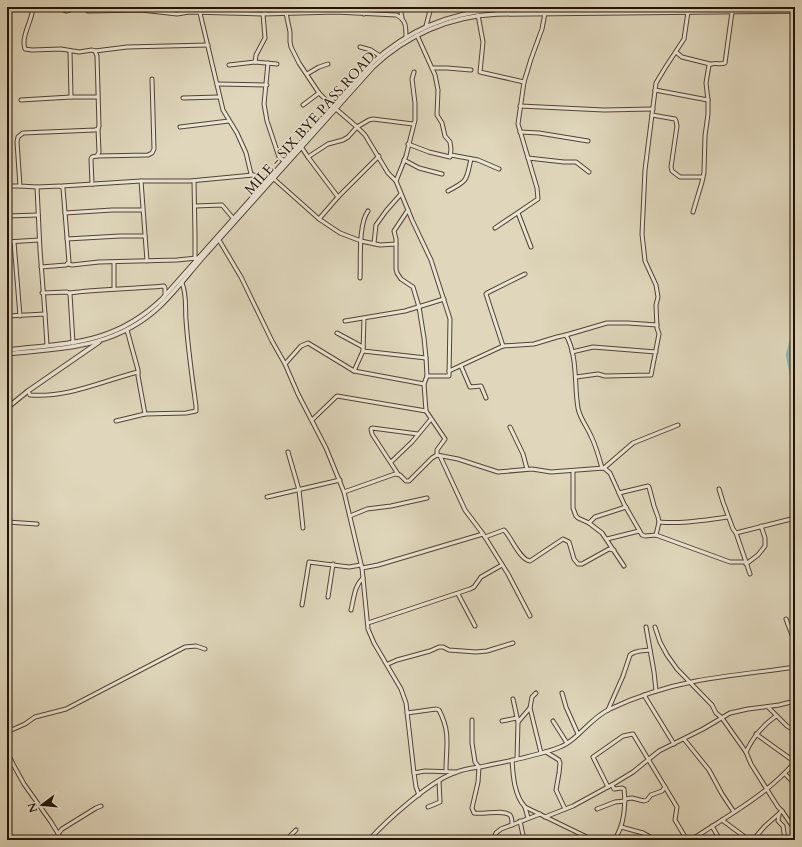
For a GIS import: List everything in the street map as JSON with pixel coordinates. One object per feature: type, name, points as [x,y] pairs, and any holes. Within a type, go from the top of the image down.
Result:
[{"type":"street","points":[[73,7],[66,11],[60,8],[29,7],[32,13],[25,37],[25,49],[61,49],[79,52],[126,48],[208,45]]},
{"type":"street","points":[[83,7],[88,10],[141,10],[178,14],[200,12],[264,14],[286,12],[336,12],[396,15],[402,18]]},
{"type":"street","points":[[255,62],[256,55],[265,38],[263,7]]},
{"type":"street","points":[[307,7],[308,12]]},
{"type":"street","points":[[336,7],[336,12]]},
{"type":"street","points":[[362,7],[364,14]]},
{"type":"street","points":[[400,7],[402,18],[406,25],[406,37]]},
{"type":"street","points":[[426,26],[430,7]]},
{"type":"street","points":[[7,408],[28,391],[112,333],[147,311],[165,294],[196,258],[259,192],[264,183],[334,108],[362,73],[380,56],[406,37],[426,26],[448,18],[485,10],[552,8],[693,7],[738,10],[756,7],[794,9],[795,15]]},
{"type":"street","name":"MILE - SIX BYE PASS ROAD","points":[[7,354],[64,348],[101,341],[127,330],[159,307],[182,283],[259,192],[274,179],[302,148],[334,108],[380,61],[417,35],[449,22],[478,15],[544,13],[732,12],[738,10],[794,9]]},
{"type":"street","points":[[200,12],[223,110],[237,133],[246,152],[251,174],[253,176]]},
{"type":"street","points":[[286,12],[290,32],[290,42],[299,63],[319,93],[365,135],[388,173],[396,181],[425,247],[451,323],[449,376],[427,376]]},
{"type":"street","points":[[576,377],[598,374],[605,376],[651,375],[659,338],[656,305],[658,297],[656,286],[645,261],[642,234],[645,170],[655,90],[660,76],[684,39],[688,12]]},
{"type":"street","points":[[676,52],[682,57],[710,64],[722,64],[725,62],[732,12]]},
{"type":"street","points":[[495,228],[538,199],[537,188],[518,124],[524,82],[530,59],[542,29],[544,13]]},
{"type":"street","points":[[478,15],[483,42],[480,72],[524,82]]},
{"type":"street","points":[[417,35],[435,75],[438,90],[437,115],[442,123],[445,136],[450,142],[451,155]]},
{"type":"street","points":[[360,47],[371,50],[380,56]]},
{"type":"street","points":[[70,51],[71,96]]},
{"type":"street","points":[[95,51],[97,56],[99,126],[99,152],[97,156]]},
{"type":"street","points":[[229,65],[255,62],[277,64]]},
{"type":"street","points":[[268,63],[264,104],[267,121],[279,157],[284,161]]},
{"type":"street","points":[[307,74],[328,64]]},
{"type":"street","points":[[693,212],[703,177],[708,100],[706,84],[710,64]]},
{"type":"street","points":[[432,68],[471,70]]},
{"type":"street","points":[[396,181],[404,160],[416,113],[412,79],[414,72]]},
{"type":"street","points":[[92,184],[92,157],[148,155],[152,153],[154,149],[152,79]]},
{"type":"street","points":[[217,84],[266,85]]},
{"type":"street","points":[[655,90],[708,100]]},
{"type":"street","points":[[304,105],[319,93]]},
{"type":"street","points":[[21,100],[71,96],[98,97]]},
{"type":"street","points":[[183,98],[219,97]]},
{"type":"street","points":[[520,106],[604,110],[653,109]]},
{"type":"street","points":[[652,115],[675,119],[676,121],[677,126],[671,167],[672,171],[680,176],[703,177]]},
{"type":"street","points":[[308,157],[328,144],[343,140],[357,127],[369,120],[413,124]]},
{"type":"street","points":[[180,127],[229,122]]},
{"type":"street","points":[[20,186],[17,142],[20,135],[98,129]]},
{"type":"street","points":[[520,132],[539,133],[588,140]]},
{"type":"street","points":[[408,144],[429,152],[450,157],[451,155],[478,160],[499,168]]},
{"type":"street","points":[[302,148],[338,196]]},
{"type":"street","points":[[320,218],[338,196],[379,156]]},
{"type":"street","points":[[528,158],[576,162],[588,172]]},
{"type":"street","points":[[448,191],[461,184],[468,177],[471,159]]},
{"type":"street","points":[[404,160],[419,168],[442,174]]},
{"type":"street","points":[[7,186],[37,187],[141,181],[194,181],[253,176],[258,176],[264,183]]},
{"type":"street","points":[[274,179],[340,233],[361,241],[380,245],[396,244]]},
{"type":"street","points":[[141,181],[147,261]]},
{"type":"street","points":[[194,181],[196,258]]},
{"type":"street","points":[[62,186],[68,264]]},
{"type":"street","points":[[37,187],[42,293],[47,345]]},
{"type":"street","points":[[374,243],[376,225],[401,194]]},
{"type":"street","points":[[195,206],[222,205],[233,218]]},
{"type":"street","points":[[65,213],[142,210]]},
{"type":"street","points":[[408,210],[394,231],[396,239],[397,274],[413,287],[419,307],[426,358],[427,376],[424,384],[426,411],[445,439],[437,450],[465,510],[484,536],[530,616]]},
{"type":"street","points":[[360,278],[363,222],[368,211]]},
{"type":"street","points":[[518,213],[531,247]]},
{"type":"street","points":[[7,216],[38,215]]},
{"type":"street","points":[[67,239],[145,236]]},
{"type":"street","points":[[7,242],[39,240]]},
{"type":"street","points":[[219,240],[241,277],[272,341],[285,364],[340,480],[350,516],[361,567],[368,629],[374,643],[388,664],[401,689],[406,703],[414,773],[419,795]]},
{"type":"street","points":[[14,242],[20,316]]},
{"type":"street","points":[[41,267],[99,262],[196,258]]},
{"type":"street","points":[[114,262],[114,289]]},
{"type":"street","points":[[503,346],[486,294],[525,274]]},
{"type":"street","points":[[116,421],[145,414],[194,412],[196,409],[185,296],[182,283]]},
{"type":"street","points":[[42,293],[69,293],[102,289],[164,286],[166,288],[165,294]]},
{"type":"street","points":[[69,293],[71,297],[73,343]]},
{"type":"street","points":[[345,321],[405,311],[444,299]]},
{"type":"street","points":[[7,316],[45,314]]},
{"type":"street","points":[[354,371],[363,349],[364,318]]},
{"type":"street","points":[[449,372],[503,346],[534,344],[607,323],[657,325]]},
{"type":"street","points":[[127,330],[138,372],[145,414]]},
{"type":"street","points":[[7,350],[73,343],[112,333]]},
{"type":"street","points":[[336,333],[363,349],[426,358]]},
{"type":"street","points":[[566,335],[570,341],[572,352],[580,416],[591,435],[603,468],[610,473],[639,531],[645,536],[656,535],[730,562],[746,563],[758,555],[765,546],[765,538],[761,526]]},
{"type":"street","points":[[285,364],[301,346],[308,343],[354,371],[424,384]]},
{"type":"street","points":[[572,352],[593,346],[656,352]]},
{"type":"street","points":[[461,366],[470,387],[480,386],[486,398]]},
{"type":"street","points":[[28,391],[30,395],[40,396],[62,394],[84,389],[138,372]]},
{"type":"street","points":[[312,420],[337,396],[426,411]]},
{"type":"street","points":[[391,462],[412,442],[431,418]]},
{"type":"street","points":[[418,434],[371,429],[372,434],[398,474],[406,481],[409,481],[432,458],[439,456],[458,459],[498,472],[527,469],[551,472],[603,468],[633,443],[678,425]]},
{"type":"street","points":[[510,426],[523,454],[527,469]]},
{"type":"street","points":[[288,452],[298,490],[303,528]]},
{"type":"street","points":[[573,471],[573,508],[578,518],[589,523],[602,533],[624,566]]},
{"type":"street","points":[[344,492],[398,474]]},
{"type":"street","points":[[267,497],[340,480]]},
{"type":"street","points":[[619,493],[648,486],[659,522],[656,535]]},
{"type":"street","points":[[719,489],[750,574]]},
{"type":"street","points":[[350,516],[367,509],[391,506],[426,498]]},
{"type":"street","points":[[589,523],[595,517],[626,507]]},
{"type":"street","points":[[659,522],[678,523],[728,517]]},
{"type":"street","points":[[736,533],[795,518]]},
{"type":"street","points":[[7,522],[37,524]]},
{"type":"street","points":[[302,605],[309,562],[361,567],[378,565],[501,530],[504,530],[522,557],[526,560],[530,560],[563,539],[569,542],[574,559],[578,564],[582,564],[609,549],[614,550]]},
{"type":"street","points":[[607,539],[639,531]]},
{"type":"street","points":[[328,597],[333,564]]},
{"type":"street","points":[[368,623],[470,590],[474,587],[481,576],[502,566]]},
{"type":"street","points":[[351,610],[358,582],[363,578]]},
{"type":"street","points":[[458,594],[475,626]]},
{"type":"street","points":[[786,619],[795,643]]},
{"type":"street","points":[[646,627],[656,691]]},
{"type":"street","points":[[655,627],[660,642],[667,655],[677,669],[712,705],[716,713],[722,718],[746,752],[778,807],[795,830]]},
{"type":"street","points":[[388,664],[439,647],[444,647],[449,650],[476,652],[487,651],[513,643]]},
{"type":"street","points":[[7,732],[25,724],[35,717],[66,709],[185,647],[196,646],[205,649]]},
{"type":"street","points":[[608,710],[632,652],[650,650]]},
{"type":"street","points":[[369,840],[378,830],[419,795],[439,781],[456,772],[512,760],[560,747],[578,734],[593,720],[608,710],[644,695],[689,682],[795,667]]},
{"type":"street","points":[[536,693],[532,697],[530,708],[541,753]]},
{"type":"street","points":[[562,693],[578,734]]},
{"type":"street","points":[[644,695],[674,744]]},
{"type":"street","points":[[512,698],[518,722],[516,759]]},
{"type":"street","points":[[546,817],[610,786],[659,751],[722,718],[739,711],[795,701]]},
{"type":"street","points":[[768,707],[776,716],[795,731]]},
{"type":"street","points":[[518,722],[530,708]]},
{"type":"street","points":[[407,713],[436,709],[439,710],[448,738],[446,771]]},
{"type":"street","points":[[746,752],[756,734],[763,726],[776,716]]},
{"type":"street","points":[[502,721],[517,718]]},
{"type":"street","points":[[472,720],[472,743],[475,762],[478,767],[478,782],[472,811],[480,814],[500,812],[510,815],[512,817],[512,825]]},
{"type":"street","points":[[552,721],[567,743]]},
{"type":"street","points":[[614,840],[621,827],[625,800],[624,789],[614,789],[610,786],[593,757],[623,736],[633,734],[676,807],[676,821],[687,840]]},
{"type":"street","points":[[691,840],[768,789],[785,774],[795,762],[756,734]]},
{"type":"street","points":[[684,739],[709,770],[734,812]]},
{"type":"street","points":[[7,752],[24,784],[62,840]]},
{"type":"street","points":[[545,752],[559,760],[560,763],[556,792],[565,809]]},
{"type":"street","points":[[512,760],[513,778],[519,798],[525,807],[528,818]]},
{"type":"street","points":[[414,773],[446,771],[456,772]]},
{"type":"street","points":[[785,774],[795,784]]},
{"type":"street","points":[[428,807],[440,802],[439,781]]},
{"type":"street","points":[[597,810],[616,802],[632,798],[644,801],[651,795],[658,794],[665,787]]},
{"type":"street","points":[[58,834],[101,806]]},
{"type":"street","points":[[525,807],[585,838],[593,840]]},
{"type":"street","points":[[754,840],[765,826],[782,811]]},
{"type":"street","points":[[468,840],[493,839],[496,833],[501,829],[540,814]]},
{"type":"street","points":[[779,815],[778,822],[783,826],[785,840]]},
{"type":"street","points":[[722,820],[749,840]]},
{"type":"street","points":[[520,822],[524,840]]},
{"type":"street","points":[[712,826],[720,840]]},
{"type":"street","points":[[621,827],[643,833],[656,840]]},
{"type":"street","points":[[286,840],[296,830]]},
{"type":"waterway","points":[[795,329],[788,355],[795,389]]}]
